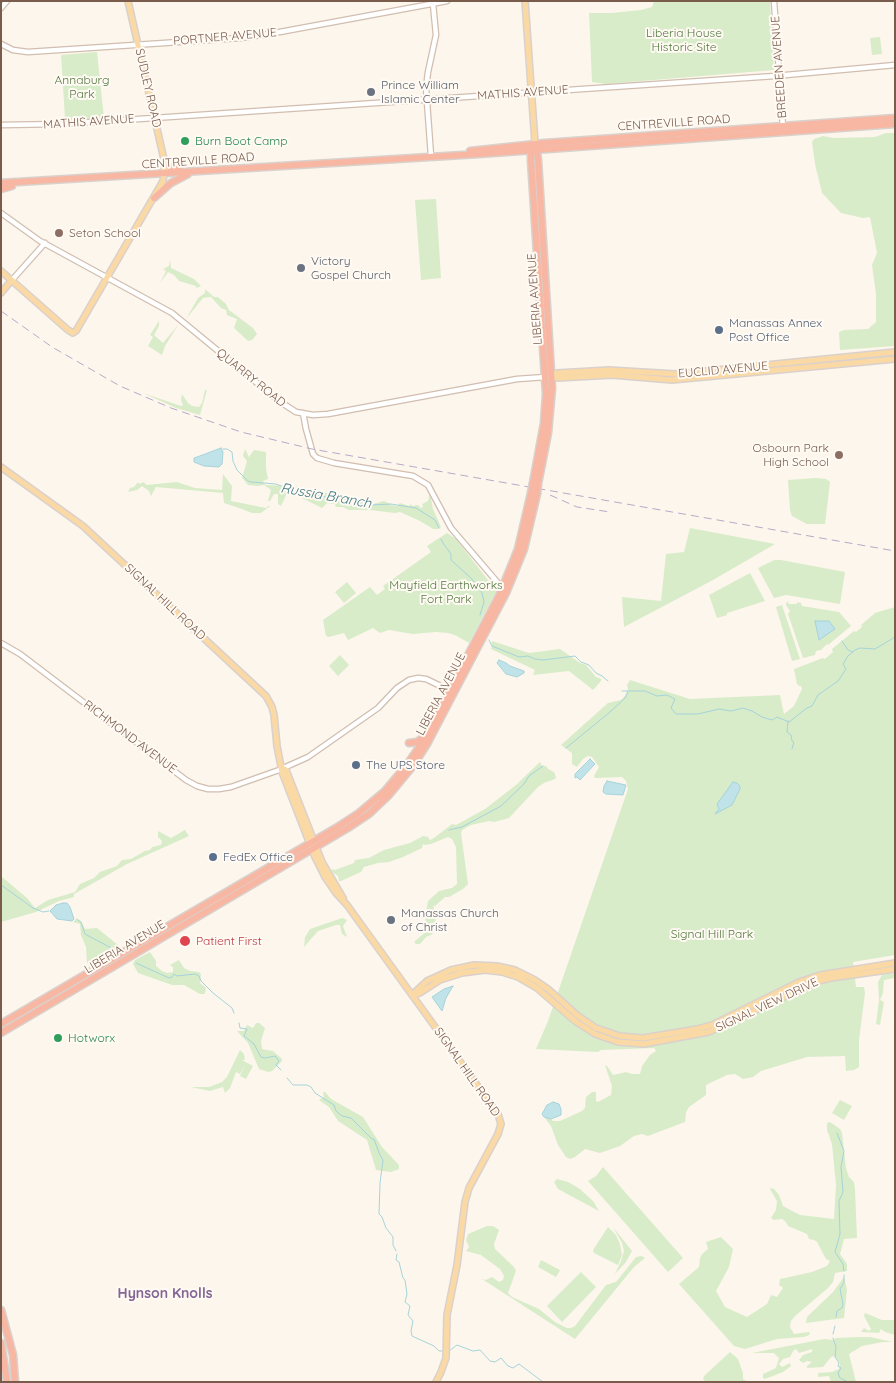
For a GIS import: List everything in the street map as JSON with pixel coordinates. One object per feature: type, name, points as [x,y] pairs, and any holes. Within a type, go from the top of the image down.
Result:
[{"type":"highway","name":"CENTREVILLE ROAD","points":[[455,154],[478,150],[895,118]]},
{"type":"highway","name":"CENTREVILLE ROAD","points":[[1,183],[479,154],[518,151],[535,146],[554,148],[783,126],[895,124]]},
{"type":"highway","points":[[696,126],[697,130],[707,132]]},
{"type":"highway","name":"LIBERIA AVENUE","points":[[1,1024],[369,814],[395,788],[423,752],[524,549],[551,410],[531,160],[531,152],[535,146]]},
{"type":"highway","name":"LIBERIA AVENUE","points":[[535,146],[538,169],[548,377]]},
{"type":"highway","points":[[538,169],[542,157],[554,148]]},
{"type":"highway","points":[[518,151],[527,154],[531,160]]},
{"type":"highway","points":[[165,161],[172,169],[204,172]]},
{"type":"highway","points":[[154,198],[171,183],[192,172]]},
{"type":"highway","points":[[1,189],[33,182]]},
{"type":"highway","name":"LIBERIA AVENUE","points":[[1,1033],[313,845],[352,818],[385,791],[406,766],[452,692]]},
{"type":"highway","points":[[409,743],[419,741],[427,734]]},
{"type":"highway","points":[[1,1310],[10,1341],[15,1382]]},
{"type":"highway","points":[[1,1343],[7,1382]]},
{"type":"main road","name":"SUDLEY ROAD","points":[[128,1],[165,161],[165,174]]},
{"type":"main road","name":"LIBERIA AVENUE","points":[[525,1],[535,146]]},
{"type":"main road","points":[[1,271],[68,330],[73,332],[77,330],[154,198],[165,174]]},
{"type":"main road","points":[[1,293],[12,280]]},
{"type":"main road","name":"EUCLID AVENUE","points":[[548,377],[557,373],[609,370],[676,374],[895,352]]},
{"type":"main road","name":"EUCLID AVENUE","points":[[548,377],[612,375],[672,380],[895,358]]},
{"type":"main road","name":"SIGNAL HILL ROAD","points":[[1,467],[83,526],[264,694],[273,710],[277,750],[282,772],[290,793],[313,845],[343,900],[497,1113],[500,1124],[498,1134],[470,1188],[465,1202],[457,1265],[446,1322],[446,1358],[436,1382]]},
{"type":"main road","name":"SIGNAL HILL ROAD","points":[[282,768],[286,770],[313,845]]},
{"type":"main road","points":[[290,793],[298,806],[300,806]]},
{"type":"main road","name":"SIGNAL VIEW DRIVE","points":[[412,995],[427,982],[451,970],[474,965],[497,966],[515,970],[535,980],[583,1020],[596,1028],[620,1036],[644,1038],[697,1030],[712,1025],[799,982],[820,975],[895,963]]},
{"type":"main road","name":"SIGNAL VIEW DRIVE","points":[[412,995],[440,980],[462,972],[486,970],[502,972],[518,977],[537,988],[575,1021],[595,1034],[618,1042],[644,1044],[709,1032],[818,981],[895,969]]},
{"type":"street","points":[[1,8],[8,1]]},
{"type":"street","name":"PORTNER AVENUE","points":[[1,44],[13,50],[28,52],[254,36],[447,1]]},
{"type":"street","name":"BREEDEN AVENUE","points":[[774,1],[783,126]]},
{"type":"street","points":[[431,156],[426,80],[436,35],[433,4]]},
{"type":"street","name":"MATHIS AVENUE","points":[[1,125],[154,118],[779,75],[895,65]]},
{"type":"street","name":"QUARRY ROAD","points":[[1,213],[45,243],[172,312],[276,399],[292,410],[303,414]]},
{"type":"street","points":[[12,280],[45,243]]},
{"type":"street","name":"EUCLID AVENUE","points":[[303,414],[328,414],[522,378],[548,377]]},
{"type":"street","points":[[303,414],[313,454],[317,458],[334,463],[413,476],[428,485],[451,528],[504,591]]},
{"type":"street","name":"RICHMOND AVENUE","points":[[1,643],[20,654],[192,783],[208,789],[225,788],[308,757],[378,708],[406,681],[416,678],[424,679],[452,692]]},
{"type":"green space","name":"Liberia House Historic Site","points":[[654,1],[770,1],[774,70],[606,84],[592,82],[589,13],[641,10],[652,7]]},
{"type":"green space","points":[[880,37],[882,54],[872,55],[870,38]]},
{"type":"green space","name":"Annaburg Park","points":[[97,52],[104,118],[68,120],[65,118],[61,55]]},
{"type":"green space","points":[[886,133],[895,133],[895,346],[840,350],[839,332],[868,329],[876,322],[876,294],[872,265],[877,253],[870,217],[863,218],[841,213],[822,193],[812,142],[814,139],[823,136],[834,138],[875,137]]},
{"type":"green space","points":[[436,199],[441,278],[421,280],[415,200]]},
{"type":"green space","points":[[170,259],[171,268],[194,279],[201,286],[196,288],[196,286],[179,281],[168,272],[160,283],[166,271],[163,269],[169,266]]},
{"type":"green space","points":[[205,289],[214,297],[218,297],[226,304],[229,310],[253,328],[257,334],[252,340],[248,341],[234,328],[237,319],[227,315],[226,310],[221,308],[211,297],[203,298],[186,319],[198,298],[205,293]]},
{"type":"green space","points":[[159,321],[159,326],[154,335],[163,343],[178,325],[165,346],[162,355],[148,346],[153,337],[150,335]]},
{"type":"green space","points":[[205,390],[207,390],[200,415],[176,408],[143,393],[181,406],[183,405],[181,400],[182,394],[188,403],[199,407]]},
{"type":"green space","points":[[245,449],[249,457],[254,450],[266,452],[268,479],[263,481],[265,485],[309,488],[310,490],[364,500],[366,496],[373,504],[384,501],[397,506],[400,503],[409,506],[411,504],[412,506],[418,505],[421,508],[423,507],[422,504],[428,501],[430,493],[433,509],[441,527],[433,529],[400,512],[349,510],[327,503],[322,508],[288,491],[281,506],[278,504],[278,494],[274,494],[270,501],[268,501],[271,490],[264,485],[248,485],[242,478],[247,461],[243,456]]},
{"type":"green space","points":[[223,474],[232,486],[231,501],[266,508],[270,506],[261,513],[252,513],[224,503],[223,493],[156,487],[151,496],[149,491],[142,486],[137,490],[128,492],[138,482],[139,484],[144,482],[146,485],[177,482],[195,488],[222,490]]},
{"type":"green space","points":[[826,479],[830,482],[825,524],[807,524],[792,516],[788,480]]},
{"type":"green space","points":[[690,528],[775,544],[713,580],[624,627],[622,597],[661,601],[666,554],[684,552]]},
{"type":"green space","name":"Mayfield Earthworks Fort Park","points":[[447,533],[456,539],[496,592],[469,643],[448,633],[413,634],[389,630],[380,633],[373,628],[348,640],[344,633],[326,636],[323,620],[370,587],[377,595],[385,589],[383,586],[431,552],[427,546]]},
{"type":"green space","points":[[774,560],[845,572],[840,604],[786,595],[774,598],[758,568]]},
{"type":"green space","points":[[750,573],[765,601],[717,618],[709,595]]},
{"type":"green space","points":[[347,582],[356,593],[344,603],[335,592]]},
{"type":"green space","points":[[787,601],[789,604],[797,604],[797,602],[801,603],[802,606],[839,612],[851,626],[821,650],[816,651],[815,655],[803,658],[788,614],[790,611],[786,605]]},
{"type":"green space","points":[[782,605],[800,659],[792,661],[776,607]]},
{"type":"green space","name":"Signal Hill Park","points":[[895,607],[895,955],[853,962],[856,987],[864,987],[865,993],[859,1040],[859,1067],[846,1071],[845,1056],[807,1057],[761,1071],[753,1077],[743,1079],[735,1074],[727,1075],[706,1085],[706,1095],[689,1107],[686,1112],[685,1122],[648,1136],[642,1134],[634,1136],[620,1146],[600,1153],[585,1149],[575,1157],[570,1159],[566,1157],[558,1145],[551,1126],[544,1117],[550,1118],[553,1121],[560,1121],[582,1111],[585,1108],[586,1097],[592,1092],[596,1092],[596,1101],[598,1102],[611,1095],[612,1086],[605,1065],[613,1075],[626,1072],[640,1074],[642,1066],[650,1055],[656,1051],[654,1048],[601,1050],[598,1052],[536,1049],[548,1021],[628,789],[626,781],[622,777],[595,778],[594,776],[599,767],[592,757],[588,756],[583,759],[577,767],[572,764],[572,753],[561,745],[608,703],[621,700],[625,696],[630,680],[690,699],[780,695],[784,714],[794,706],[802,689],[797,684],[794,669],[823,658],[825,659],[833,652],[832,649],[854,631],[856,632],[862,627],[861,625],[875,613]]},
{"type":"green space","points":[[492,641],[529,653],[560,649],[586,665],[601,681],[593,690],[569,671],[533,675],[535,670],[491,649]]},
{"type":"green space","points":[[340,655],[349,665],[338,676],[329,666]]},
{"type":"green space","points":[[540,762],[542,766],[546,766],[554,772],[555,779],[538,787],[509,818],[471,825],[462,830],[468,884],[463,889],[449,897],[445,897],[433,906],[436,914],[435,931],[420,944],[414,942],[428,930],[425,918],[428,901],[439,891],[452,888],[457,884],[456,847],[452,839],[448,837],[431,844],[423,844],[422,848],[403,857],[364,867],[361,872],[341,881],[332,872],[332,869],[335,870],[354,863],[355,860],[369,858],[384,850],[410,843],[423,836],[428,837],[430,840],[434,838],[452,824],[456,825],[485,809],[516,785]]},
{"type":"green space","points":[[185,830],[189,836],[127,864],[74,894],[74,897],[59,901],[36,912],[1,922],[1,876],[27,898],[35,908],[48,900],[75,892],[80,884],[94,878],[100,872],[117,866],[122,860],[131,859],[150,850],[152,847],[161,845],[162,841],[158,837],[158,831],[171,838]]},
{"type":"green space","points":[[77,918],[85,929],[97,928],[123,949],[91,967],[89,966],[80,924],[73,922]]},
{"type":"green space","points":[[342,918],[347,920],[343,926],[347,937],[342,934],[340,925],[336,925],[318,931],[304,947],[305,937],[310,929]]},
{"type":"green space","points":[[150,952],[156,961],[156,966],[162,971],[167,973],[173,972],[173,967],[170,965],[179,960],[184,968],[199,972],[201,974],[200,983],[206,988],[205,993],[200,994],[184,985],[172,985],[138,973],[133,964],[135,960]]},
{"type":"green space","points":[[895,973],[895,978],[884,980],[883,993],[880,1000],[884,1002],[880,1025],[876,1024],[879,1000],[878,982],[882,975]]},
{"type":"green space","points":[[256,1023],[265,1028],[261,1041],[262,1049],[273,1051],[282,1059],[272,1071],[268,1072],[259,1069],[248,1043],[237,1031],[244,1031],[247,1025],[253,1028]]},
{"type":"green space","points":[[240,1050],[244,1054],[245,1060],[242,1060],[253,1066],[246,1079],[240,1076],[245,1064],[240,1074],[236,1072],[230,1088],[225,1093],[223,1087],[210,1091],[191,1087],[209,1087],[222,1082],[227,1077]]},
{"type":"green space","points":[[323,1092],[331,1099],[363,1117],[382,1147],[399,1165],[399,1169],[391,1172],[376,1170],[367,1140],[338,1121],[329,1107],[319,1100],[324,1097]]},
{"type":"green space","points":[[840,1100],[852,1106],[844,1120],[832,1113]]},
{"type":"green space","points":[[830,1122],[840,1129],[842,1133],[846,1168],[849,1177],[854,1182],[855,1189],[857,1238],[844,1239],[840,1254],[847,1264],[847,1271],[835,1273],[833,1282],[828,1288],[791,1321],[790,1327],[794,1334],[809,1332],[809,1335],[777,1339],[745,1349],[734,1346],[679,1284],[699,1267],[702,1254],[708,1249],[706,1242],[721,1237],[733,1249],[729,1267],[716,1291],[725,1307],[747,1317],[767,1304],[771,1295],[777,1297],[783,1288],[779,1285],[780,1279],[812,1272],[827,1266],[830,1261],[826,1259],[817,1242],[809,1239],[807,1234],[788,1226],[782,1219],[774,1220],[771,1218],[776,1210],[777,1201],[770,1189],[774,1189],[779,1195],[783,1206],[800,1215],[834,1219],[836,1185],[832,1144],[827,1130],[827,1123]]},
{"type":"green space","points":[[603,1167],[683,1258],[668,1272],[588,1181],[596,1176]]},
{"type":"green space","points":[[557,1179],[568,1182],[580,1189],[593,1201],[599,1211],[558,1189],[554,1182]]},
{"type":"green space","points":[[487,1226],[493,1226],[499,1230],[494,1244],[495,1249],[516,1271],[508,1293],[512,1297],[539,1309],[555,1322],[567,1328],[575,1326],[606,1285],[616,1282],[636,1257],[642,1256],[645,1258],[634,1267],[575,1339],[482,1279],[486,1280],[492,1277],[499,1282],[503,1280],[504,1276],[500,1269],[481,1255],[466,1251],[469,1247],[466,1240],[468,1234]]},
{"type":"green space","points":[[608,1227],[616,1235],[620,1244],[622,1255],[618,1265],[594,1253],[593,1250]]},
{"type":"green space","points":[[613,1227],[632,1251],[626,1262],[615,1274],[624,1251],[622,1243]]},
{"type":"green space","points":[[541,1260],[560,1270],[556,1277],[538,1267]]},
{"type":"green space","points":[[581,1272],[596,1287],[562,1322],[547,1306]]},
{"type":"green space","points":[[844,1277],[847,1290],[844,1318],[806,1323],[807,1317],[833,1292]]},
{"type":"green space","points":[[865,1313],[882,1320],[895,1320],[895,1335],[881,1329],[879,1333],[861,1332],[864,1328],[869,1331],[871,1329],[864,1316]]},
{"type":"green space","points":[[870,1337],[893,1342],[862,1346],[849,1354],[856,1382],[831,1382],[829,1376],[818,1377],[818,1373],[832,1372],[839,1369],[840,1363],[834,1356],[823,1367],[807,1368],[812,1362],[807,1361],[803,1363],[799,1360],[803,1355],[812,1352],[812,1349],[799,1353],[796,1349],[790,1357],[783,1359],[779,1364],[782,1367],[790,1363],[791,1366],[783,1372],[765,1379],[763,1374],[776,1368],[779,1358],[774,1353],[752,1353],[824,1339]]},
{"type":"green space","points":[[730,1352],[738,1359],[743,1379],[748,1382],[706,1382],[703,1379],[704,1376]]},
{"type":"water","points":[[221,448],[223,452],[222,464],[219,467],[204,466],[194,462],[194,458]]},
{"type":"water","points":[[815,621],[829,621],[835,629],[819,640]]},
{"type":"water","points":[[499,660],[524,671],[524,673],[517,677],[506,674],[497,663]]},
{"type":"water","points":[[590,759],[595,764],[580,780],[577,777],[575,778],[575,774]]},
{"type":"water","points":[[607,781],[626,785],[623,795],[606,794],[603,792]]},
{"type":"water","points":[[733,782],[740,786],[740,789],[732,805],[715,814],[719,809],[717,804]]},
{"type":"water","points":[[67,903],[70,907],[74,919],[72,921],[57,919],[50,911],[56,905]]},
{"type":"water","points":[[453,986],[446,998],[442,1011],[432,997],[444,989]]},
{"type":"water","points":[[553,1102],[559,1104],[561,1115],[551,1119],[544,1117],[542,1114],[547,1105]]},
{"type":"waterway","name":"Russia Branch","points":[[223,449],[232,452],[237,470],[248,481],[276,484],[294,491],[371,505],[391,504],[416,508],[435,520],[439,528]]},
{"type":"waterway","name":"Russia Branch","points":[[441,539],[451,554],[451,560],[472,579],[482,593],[484,602],[480,615]]},
{"type":"waterway","name":"Russia Branch","points":[[622,691],[645,691],[657,696],[667,695],[675,699],[671,708],[676,714],[698,714],[719,709],[731,711],[743,708],[762,717],[772,720],[777,717],[789,722],[812,706],[818,695],[838,681],[846,669],[843,664],[855,650],[860,648],[875,649],[895,637]]},
{"type":"waterway","name":"Russia Branch","points":[[489,640],[492,646],[519,657],[528,656],[543,660],[575,656],[608,681]]},
{"type":"waterway","points":[[842,641],[848,650],[853,652]]},
{"type":"waterway","points":[[566,748],[610,712],[625,698],[628,692]]},
{"type":"waterway","points":[[788,721],[787,732],[791,735],[794,742],[792,749]]},
{"type":"waterway","points":[[449,830],[462,827],[501,806],[524,784],[529,776],[543,766]]},
{"type":"waterway","points":[[1,885],[33,908],[43,912],[49,911]]},
{"type":"waterway","points":[[78,920],[81,922],[85,934],[115,950]]},
{"type":"waterway","points":[[136,963],[169,978],[174,974],[177,976],[195,974],[199,976],[201,981],[232,1008],[234,1013]]},
{"type":"waterway","points":[[239,1023],[240,1028],[247,1029],[244,1036],[254,1044],[261,1057],[275,1056],[279,1061],[276,1065],[281,1070]]},
{"type":"waterway","points":[[287,1078],[293,1085],[307,1085],[311,1087],[315,1093],[334,1105],[336,1111],[342,1116],[351,1118],[374,1139],[383,1160],[379,1214],[393,1237],[393,1245],[396,1251]]},
{"type":"waterway","points":[[837,1133],[844,1151],[841,1167],[843,1192],[839,1201],[840,1234],[835,1252],[843,1264],[844,1271]]},
{"type":"waterway","points":[[397,1254],[396,1260],[399,1262],[405,1280],[407,1294],[405,1302],[410,1306],[408,1315],[413,1321],[412,1336],[434,1346],[439,1351],[444,1351]]},
{"type":"waterway","points":[[836,1317],[837,1311],[842,1308],[843,1304],[840,1289],[844,1282],[844,1275]]},
{"type":"waterway","points":[[833,1334],[835,1326]]},
{"type":"waterway","points":[[833,1338],[836,1347],[835,1357],[839,1363],[838,1366],[841,1368],[838,1373],[840,1378],[848,1382]]},
{"type":"waterway","points":[[449,1351],[457,1345],[473,1351],[480,1350],[490,1361],[495,1362],[501,1358],[508,1366],[513,1368],[519,1364],[543,1382]]},
{"type":"railway","points":[[1,311],[52,347],[120,386],[171,408],[241,432],[312,449],[895,551]]},
{"type":"railway","points":[[550,495],[577,507],[610,512]]},
{"type":"place","name":"Prince William Islamic Center","points":[[371,92]]},
{"type":"place","name":"Burn Boot Camp","points":[[185,141]]},
{"type":"place","name":"Seton School","points":[[59,233]]},
{"type":"place","name":"Victory Gospel Church","points":[[301,268]]},
{"type":"place","name":"Manassas Annex Post Office","points":[[719,330]]},
{"type":"place","name":"Osbourn Park High School","points":[[839,455]]},
{"type":"place","name":"The UPS Store","points":[[356,765]]},
{"type":"place","name":"FedEx Office","points":[[213,857]]},
{"type":"place","name":"Manassas Church of Christ","points":[[391,920]]},
{"type":"place","name":"Patient First","points":[[185,941]]},
{"type":"place","name":"Hotworx","points":[[58,1038]]},
{"type":"district","name":"Hynson Knolls","points":[[165,1294]]}]
